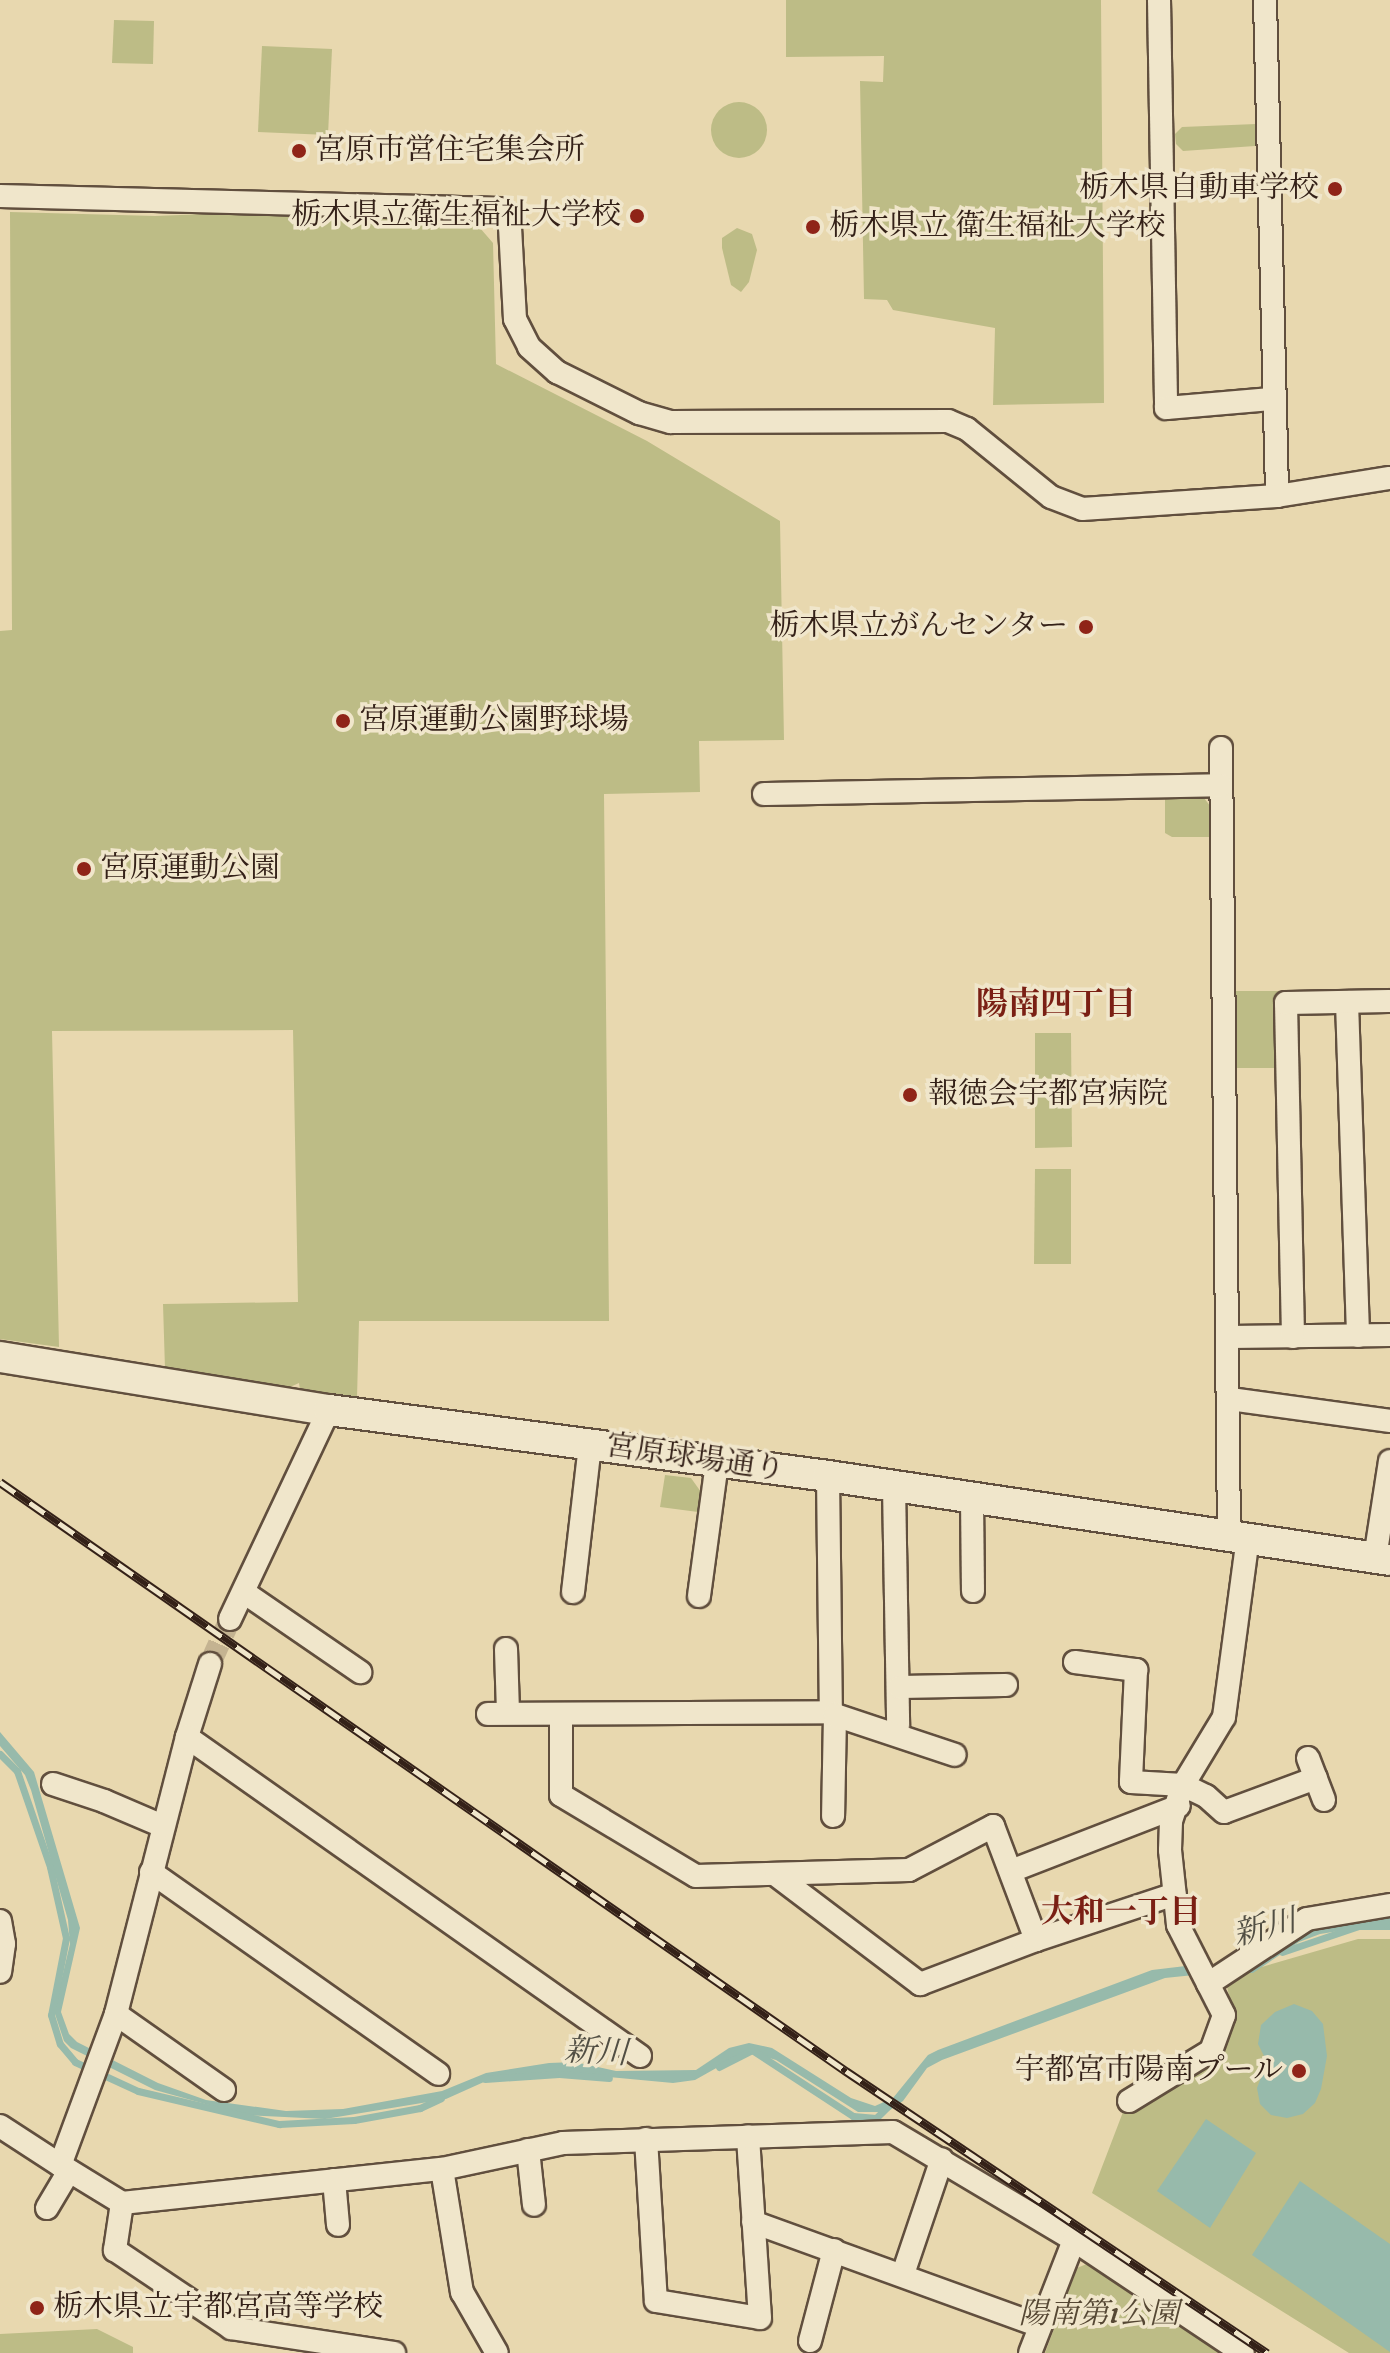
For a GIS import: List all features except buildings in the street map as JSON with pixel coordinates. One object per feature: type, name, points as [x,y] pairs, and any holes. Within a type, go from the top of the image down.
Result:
[{"type":"street","points":[[1159,0],[1166,408],[1272,399]]},
{"type":"street","points":[[1265,0],[1272,399],[1277,496]]},
{"type":"street","points":[[0,196],[500,209],[510,227],[514,314],[526,342],[551,369],[645,416],[683,424],[944,421],[964,428],[1051,497],[1091,510],[1277,496],[1390,478]]},
{"type":"street","points":[[1129,2101],[1211,2051],[1224,2015],[1178,1925],[1170,1850],[1171,1821],[1181,1795],[1224,1717],[1238,1536],[1230,1399],[1221,748]]},
{"type":"street","points":[[764,794],[1221,785]]},
{"type":"street","points":[[1293,1337],[1286,1003],[1390,1001]]},
{"type":"street","points":[[1347,1002],[1358,1336]]},
{"type":"street","points":[[1230,1337],[1390,1335]]},
{"type":"street","name":"宮原球場通り","points":[[0,1357],[329,1410],[828,1476],[1383,1559]]},
{"type":"street","points":[[1230,1399],[1390,1421]]},
{"type":"street","points":[[230,1619],[245,1593],[329,1410]]},
{"type":"street","points":[[573,1592],[590,1444]]},
{"type":"street","points":[[1383,1559],[1390,1461]]},
{"type":"street","points":[[699,1596],[717,1462]]},
{"type":"street","points":[[828,1476],[833,1816]]},
{"type":"street","points":[[894,1486],[898,1725]]},
{"type":"street","points":[[972,1498],[973,1591]]},
{"type":"street","points":[[245,1593],[360,1672]]},
{"type":"street","points":[[506,1649],[498,1714],[833,1714],[955,1755]]},
{"type":"street","points":[[1075,1662],[1136,1670],[1131,1782],[1181,1795],[1206,1796],[1224,1812],[1312,1768],[1324,1800]]},
{"type":"street","points":[[47,2208],[65,2168],[116,2014],[163,1826],[210,1664]]},
{"type":"street","points":[[899,1687],[1006,1685]]},
{"type":"street","points":[[561,1714],[561,1795],[696,1876],[909,1870],[993,1826],[1036,1940]]},
{"type":"street","points":[[187,1737],[640,2056]]},
{"type":"street","points":[[53,1784],[163,1826]]},
{"type":"street","points":[[1011,1871],[1181,1795]]},
{"type":"street","points":[[151,1872],[438,2074]]},
{"type":"street","points":[[776,1875],[920,1984],[1036,1940],[1175,1894]]},
{"type":"street","points":[[1208,1984],[1307,1919],[1390,1905]]},
{"type":"street","points":[[0,1921],[4,1944],[0,1972]]},
{"type":"street","points":[[116,2014],[224,2090]]},
{"type":"street","points":[[0,2126],[122,2203],[442,2169],[563,2143],[893,2132],[1074,2240],[1243,2353]]},
{"type":"street","points":[[646,2139],[656,2301],[760,2318],[748,2136]]},
{"type":"street","points":[[528,2150],[534,2205]]},
{"type":"street","points":[[903,2274],[942,2159]]},
{"type":"street","points":[[442,2169],[462,2292],[497,2353]]},
{"type":"street","points":[[334,2180],[338,2225]]},
{"type":"street","points":[[122,2203],[115,2250],[231,2328],[351,2350],[394,2353]]},
{"type":"street","points":[[753,2222],[1040,2326]]},
{"type":"street","points":[[1030,2353],[1074,2240]]},
{"type":"street","points":[[810,2341],[834,2250]]},
{"type":"green space","points":[[786,0],[1101,0],[1104,403],[993,405],[995,328],[893,310],[887,300],[864,299],[860,81],[883,82],[884,56],[786,57]]},
{"type":"green space","points":[[114,20],[154,21],[153,64],[112,63]]},
{"type":"green space","points":[[262,46],[332,49],[328,135],[258,132]]},
{"type":"green space","points":[[739,102],[759,110],[767,130],[759,150],[739,158],[719,150],[711,130],[719,110]]},
{"type":"green space","points":[[1256,124],[1264,135],[1255,146],[1183,151],[1176,144],[1175,134],[1182,127]]},
{"type":"green space","name":"宮原運動公園","points":[[10,212],[155,216],[258,212],[455,220],[480,228],[493,243],[496,364],[647,441],[780,521],[784,740],[699,741],[700,792],[604,794],[609,1321],[359,1321],[357,1398],[300,1390],[299,1383],[288,1388],[165,1369],[163,1304],[298,1302],[293,1030],[52,1031],[59,1347],[0,1339],[0,631],[12,630]]},
{"type":"green space","points":[[737,228],[752,234],[757,250],[749,282],[741,292],[731,285],[722,248],[722,238]]},
{"type":"green space","points":[[1165,798],[1204,798],[1214,811],[1214,837],[1172,837],[1165,833]]},
{"type":"green space","points":[[1234,991],[1282,991],[1283,1068],[1234,1068]]},
{"type":"green space","points":[[1035,1033],[1071,1033],[1072,1147],[1035,1148]]},
{"type":"green space","points":[[1035,1169],[1071,1169],[1071,1264],[1034,1264]]},
{"type":"green space","points":[[665,1475],[691,1478],[701,1492],[698,1512],[660,1507]]},
{"type":"green space","name":"宇都宮市陽南プール","points":[[1358,1939],[1390,1939],[1390,2353],[1349,2353],[1092,2193],[1123,2112],[1219,2054],[1233,2012],[1227,1987],[1248,1971]]},
{"type":"green space","name":"陽南第1公園","points":[[1089,2263],[1223,2353],[1045,2353],[1077,2268]]},
{"type":"green space","points":[[97,2329],[133,2347],[133,2353],[0,2353],[0,2334]]},
{"type":"shaded area","points":[[0,1732],[34,1772],[80,1928],[61,2012],[69,2034],[77,2042],[158,2083],[206,2100],[286,2111],[343,2109],[442,2091],[486,2073],[549,2063],[575,2062],[616,2071],[696,2070],[729,2048],[749,2043],[772,2048],[851,2098],[875,2106],[893,2098],[928,2055],[938,2050],[1152,1970],[1194,1965],[1194,1975],[1165,1978],[942,2060],[927,2068],[903,2101],[887,2112],[858,2112],[776,2060],[743,2053],[695,2080],[673,2083],[555,2072],[512,2075],[495,2077],[446,2099],[325,2119],[245,2115],[155,2090],[71,2048],[64,2041],[54,2011],[70,1944],[68,1920],[31,1790],[25,1775],[0,1746]]},
{"type":"shaded area","points":[[1390,1914],[1390,1923],[1320,1934],[1299,1942],[1253,1973],[1244,1973],[1263,1953],[1319,1926]]},
{"type":"shaded area","points":[[1294,2004],[1312,2011],[1323,2024],[1327,2056],[1315,2103],[1303,2114],[1287,2118],[1271,2115],[1260,2104],[1257,2088],[1267,2062],[1258,2044],[1261,2025],[1275,2012]]},
{"type":"shaded area","points":[[1206,2119],[1256,2153],[1210,2228],[1157,2191]]},
{"type":"shaded area","points":[[1300,2181],[1390,2244],[1390,2352],[1252,2255]]},
{"type":"waterway","name":"新川","points":[[0,1754],[17,1771],[50,1867],[66,1938],[51,2015],[60,2044],[75,2062],[138,2091],[279,2124],[354,2120],[420,2108],[441,2098]]},
{"type":"waterway","name":"新川","points":[[1282,1952],[1359,1926],[1390,1926]]},
{"type":"waterway","name":"新川","points":[[719,2067],[752,2050],[853,2116],[876,2118],[887,2107]]},
{"type":"waterway","name":"新川","points":[[485,2079],[559,2074],[609,2078]]},
{"type":"tunnel","points":[[210,1664],[230,1619]]},
{"type":"railway","points":[[0,1482],[846,2071],[1267,2353]]},
{"type":"place","name":"宮原市営住宅集会所","points":[[299,151]]},
{"type":"place","name":"栃木県自動車学校","points":[[1335,189]]},
{"type":"place","name":"栃木県立衛生福祉大学校","points":[[637,216]]},
{"type":"place","name":"栃木県立 衛生福祉大学校","points":[[813,227]]},
{"type":"place","name":"栃木県立がんセンター","points":[[1086,627]]},
{"type":"place","name":"宮原運動公園野球場","points":[[343,721]]},
{"type":"place","name":"宮原運動公園","points":[[84,869]]},
{"type":"place","name":"報徳会宇都宮病院","points":[[910,1095]]},
{"type":"place","name":"宇都宮市陽南プール","points":[[1299,2071]]},
{"type":"place","name":"栃木県立宇都宮高等学校","points":[[37,2308]]},
{"type":"district","name":"陽南四丁目","points":[[1056,1005]]},
{"type":"district","name":"大和一丁目","points":[[1121,1913]]}]
